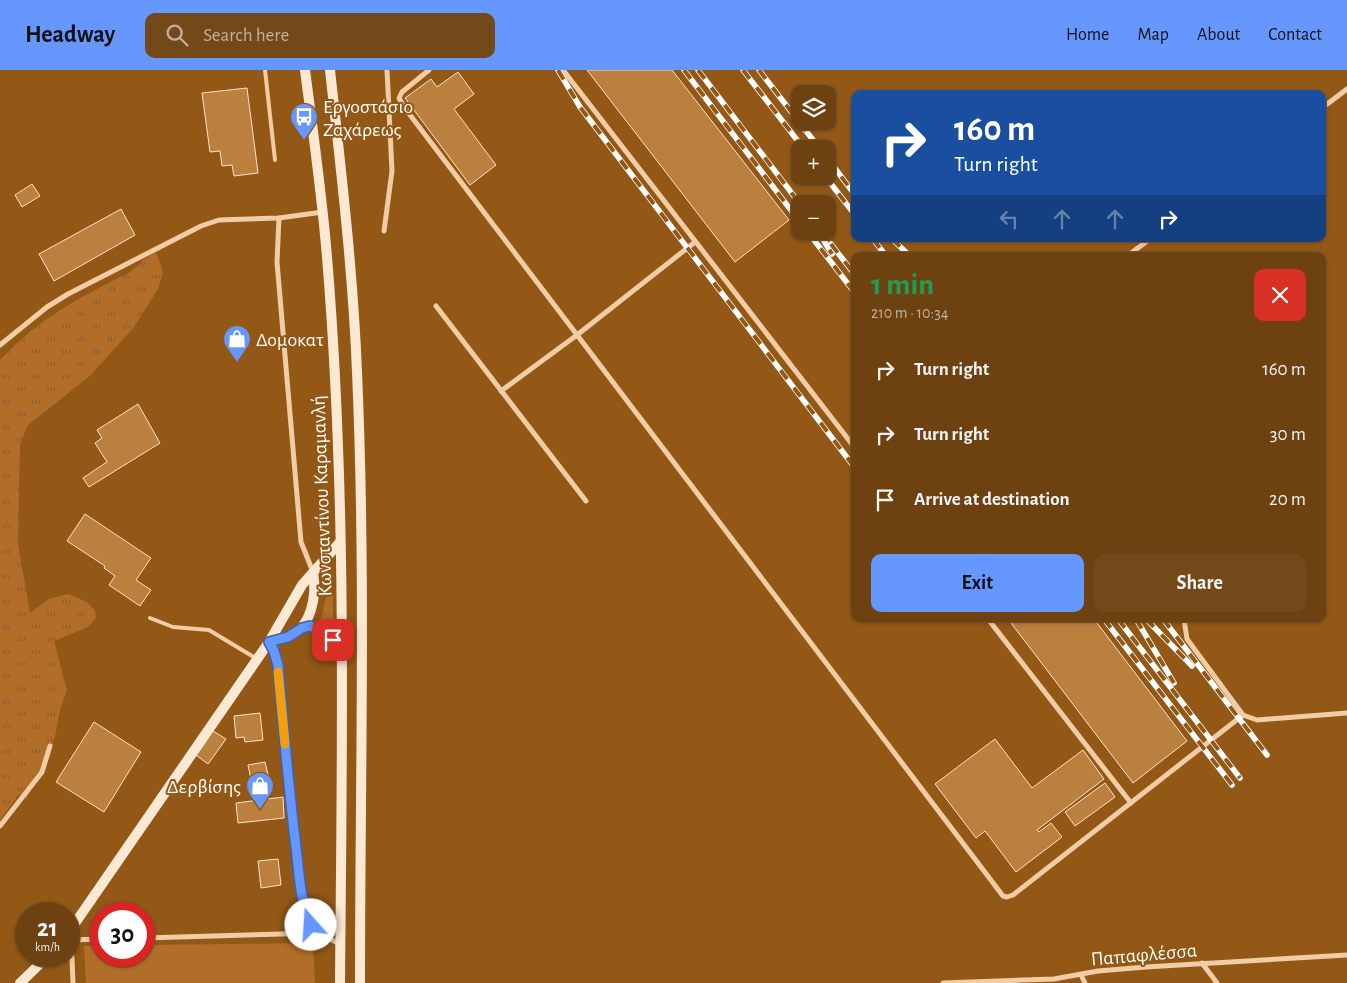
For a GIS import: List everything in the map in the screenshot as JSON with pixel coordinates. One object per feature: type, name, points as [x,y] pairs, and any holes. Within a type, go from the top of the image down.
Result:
[{"type":"main road","name":"Κωνσταντίνου Καραμανλή","points":[[305,70],[323,212],[330,305],[340,542],[342,650],[340,983]]},
{"type":"main road","name":"Κωνσταντίνου Καραμανλή","points":[[330,70],[348,243],[357,372],[362,558],[360,983]]},
{"type":"main road","points":[[332,85],[336,70]]},
{"type":"main road","points":[[80,916],[269,642],[302,585],[340,542]]},
{"type":"main road","points":[[302,628],[314,598],[315,582],[313,573]]},
{"type":"main road","points":[[269,642],[288,637],[302,628],[310,626],[320,629],[342,650]]},
{"type":"main road","points":[[20,983],[37,967]]},
{"type":"street","points":[[384,231],[392,171],[386,70]]},
{"type":"street","points":[[430,70],[402,92],[400,98],[404,107],[1003,896],[1014,895],[1243,715]]},
{"type":"street","points":[[563,70],[851,443]]},
{"type":"street","points":[[1326,105],[1347,89]]},
{"type":"street","points":[[0,345],[47,307],[68,294],[201,226],[219,220],[279,218],[323,212]]},
{"type":"street","points":[[279,218],[277,262],[301,542],[313,573]]},
{"type":"street","points":[[502,391],[577,335],[695,242]]},
{"type":"street","points":[[1132,252],[1146,242]]},
{"type":"street","points":[[436,306],[586,501]]},
{"type":"street","points":[[990,622],[1131,803]]},
{"type":"street","points":[[1184,622],[1187,640],[1243,715],[1257,720],[1347,712]]},
{"type":"street","points":[[269,642],[278,665],[290,799],[304,904],[311,925],[318,933],[340,944]]},
{"type":"street","points":[[0,826],[42,772],[50,746]]},
{"type":"street","points":[[155,938],[318,933]]},
{"type":"street","name":"Παπαφλέσσα","points":[[943,983],[1054,980],[1098,971],[1347,955]]},
{"type":"street","points":[[1202,963],[1217,983]]},
{"type":"street","points":[[73,967],[74,983]]},
{"type":"street","points":[[1081,975],[1085,983]]},
{"type":"lane","points":[[265,70],[275,160]]},
{"type":"lane","points":[[150,618],[173,627],[209,630],[257,659]]},
{"type":"green space","points":[[156,252],[163,272],[158,289],[134,327],[91,375],[27,426],[20,446],[18,544],[30,613],[49,599],[68,594],[87,602],[95,611],[96,618],[88,627],[54,641],[67,690],[60,710],[55,737],[45,764],[26,799],[19,794],[0,820],[0,360],[45,320],[77,300],[130,272],[143,260]]},
{"type":"green space","points":[[331,591],[333,595],[333,634],[321,621],[325,600]]},
{"type":"green space","points":[[313,943],[315,983],[86,983],[84,946],[90,946],[90,967],[155,967],[155,945]]},
{"type":"building","points":[[587,70],[672,70],[789,220],[735,262]]},
{"type":"building","points":[[458,72],[474,94],[454,109],[496,165],[470,185],[405,98],[431,79],[437,87]]},
{"type":"building","points":[[247,88],[258,173],[234,176],[232,165],[222,166],[220,151],[210,152],[202,93]]},
{"type":"building","points":[[32,184],[40,196],[22,207],[15,195]]},
{"type":"building","points":[[121,209],[135,235],[54,281],[39,254]]},
{"type":"building","points":[[138,404],[160,443],[89,487],[83,478],[107,462],[95,443],[102,438],[97,430]]},
{"type":"building","points":[[85,514],[151,558],[136,580],[151,590],[140,606],[109,585],[115,576],[104,568],[105,566],[67,541]]},
{"type":"building","points":[[1010,622],[1096,622],[1187,741],[1133,783]]},
{"type":"building","points":[[260,713],[263,740],[245,742],[244,737],[236,738],[234,716]]},
{"type":"building","points":[[94,722],[141,752],[104,812],[56,782]]},
{"type":"building","points":[[213,731],[226,739],[208,764],[196,755]]},
{"type":"building","points":[[995,739],[1032,788],[1083,750],[1104,779],[1037,830],[1039,832],[1051,823],[1062,837],[1016,872],[985,831],[976,838],[935,784]]},
{"type":"building","points":[[265,762],[271,787],[253,790],[248,765]]},
{"type":"building","points":[[1105,783],[1115,797],[1075,826],[1065,812]]},
{"type":"building","name":"Δερβίσης","points":[[283,797],[284,818],[238,823],[236,803]]},
{"type":"building","points":[[278,859],[281,885],[261,888],[258,861]]},
{"type":"railway","points":[[558,70],[580,107],[851,463]]},
{"type":"railway","points":[[684,70],[791,210]]},
{"type":"railway","points":[[698,70],[793,195]]},
{"type":"railway","points":[[743,70],[797,140]]},
{"type":"railway","points":[[759,70],[813,140]]},
{"type":"railway","points":[[836,170],[851,190]]},
{"type":"railway","points":[[832,185],[851,210]]},
{"type":"railway","points":[[814,240],[851,288]]},
{"type":"railway","points":[[823,240],[832,254]]},
{"type":"railway","points":[[875,242],[883,252]]},
{"type":"railway","points":[[895,242],[906,252]]},
{"type":"railway","points":[[831,244],[851,270]]},
{"type":"railway","points":[[1106,622],[1232,785]]},
{"type":"railway","points":[[1120,622],[1240,778]]},
{"type":"railway","points":[[1138,622],[1174,683]]},
{"type":"railway","points":[[1149,622],[1192,666]]},
{"type":"railway","points":[[1165,622],[1267,755]]},
{"type":"slow traffic","points":[[278,672],[285,744]]},
{"type":"place","name":"Εργοστάσιο Ζαχάρεως","points":[[304,141]]},
{"type":"place","name":"Δομοκατ","points":[[237,363]]},
{"type":"place","name":"Δερβίσης","points":[[260,810]]},
{"type":"route","points":[[311,925],[306,914],[299,875],[278,665],[269,642],[288,637],[306,626],[315,626],[333,640]]}]
